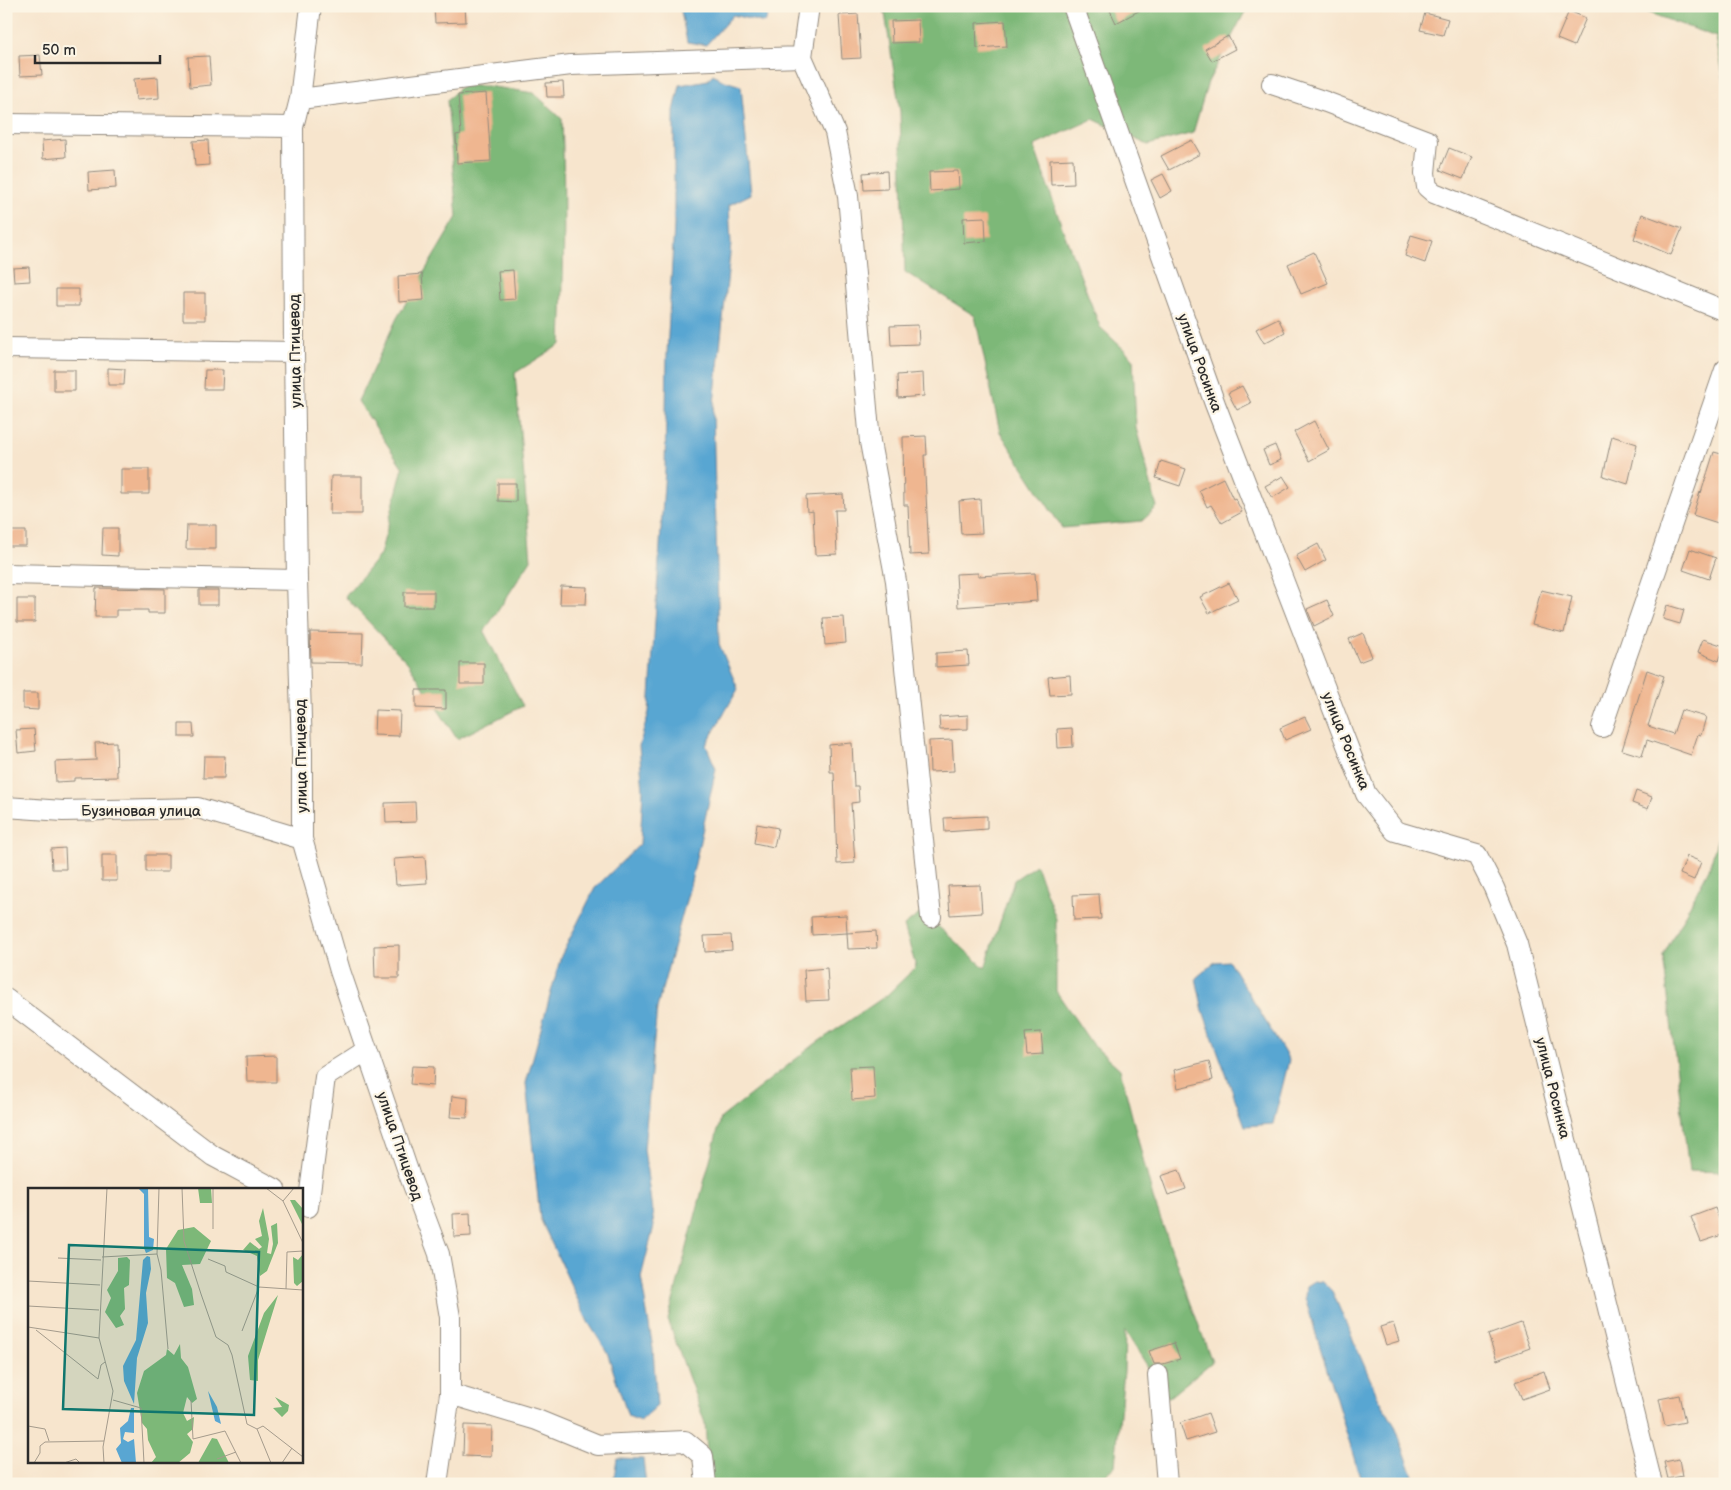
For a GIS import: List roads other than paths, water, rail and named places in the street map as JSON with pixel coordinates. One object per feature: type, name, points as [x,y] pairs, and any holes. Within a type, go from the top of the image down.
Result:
[{"type":"street","name":"улица Птицевод","points":[[311,6],[300,99],[293,128],[294,352],[302,840],[340,971],[409,1174],[439,1254],[450,1317],[450,1394],[437,1484]]},
{"type":"street","points":[[810,6],[802,57],[835,132],[848,196],[870,442],[896,581],[931,917]]},
{"type":"street","name":"улица Росинка","points":[[1073,6],[1215,404],[1366,794],[1395,831],[1477,855],[1494,888],[1517,944],[1652,1484]]},
{"type":"street","points":[[300,99],[571,65],[802,57]]},
{"type":"street","points":[[1272,84],[1428,140],[1424,173],[1427,187],[1434,193],[1725,311]]},
{"type":"street","points":[[6,124],[293,128]]},
{"type":"street","points":[[6,348],[294,352]]},
{"type":"street","points":[[1602,727],[1725,370]]},
{"type":"street","points":[[6,574],[297,580]]},
{"type":"street","name":"Бузиновая улица","points":[[6,806],[63,811],[198,808],[302,840]]},
{"type":"street","points":[[6,999],[213,1156],[273,1188]]},
{"type":"street","points":[[302,1204],[308,1207],[325,1077],[367,1050]]},
{"type":"street","points":[[1158,1375],[1167,1484]]},
{"type":"street","points":[[450,1394],[537,1420],[598,1445],[684,1441],[703,1456],[706,1484]]},
{"type":"water","points":[[680,6],[772,6],[765,23],[733,15],[706,45],[687,42]]},
{"type":"water","points":[[713,74],[722,80],[741,86],[751,194],[729,205],[731,244],[713,413],[719,644],[738,689],[706,745],[716,769],[690,886],[657,1008],[644,1149],[654,1226],[641,1277],[653,1349],[657,1406],[640,1421],[628,1416],[607,1352],[588,1322],[540,1218],[526,1083],[561,956],[595,888],[640,844],[643,790],[639,746],[649,712],[665,469],[667,354],[674,225],[674,111],[680,85],[708,80]]},
{"type":"water","points":[[1229,961],[1289,1060],[1273,1124],[1245,1126],[1203,1011],[1196,978],[1215,962]]},
{"type":"water","points":[[1314,1281],[1323,1282],[1332,1291],[1377,1395],[1395,1426],[1416,1484],[1362,1484],[1305,1298],[1306,1286]]},
{"type":"water","points":[[617,1458],[643,1459],[646,1484],[613,1484]]}]
